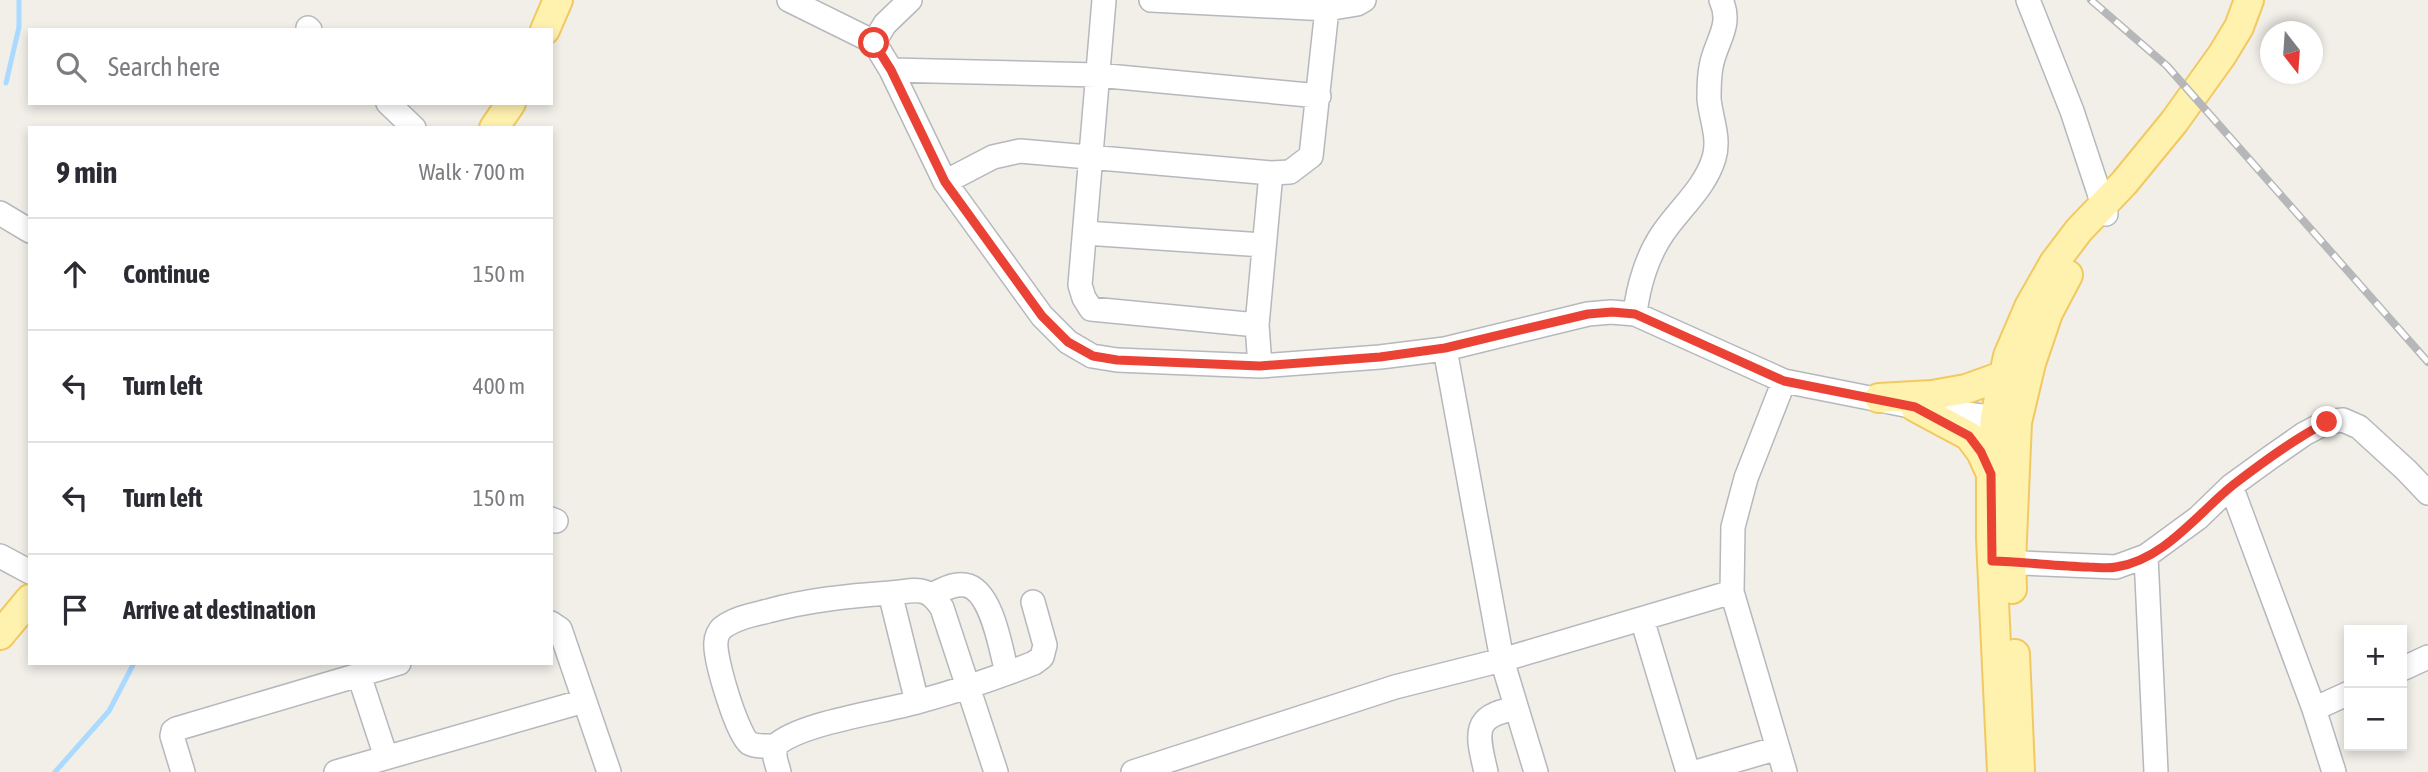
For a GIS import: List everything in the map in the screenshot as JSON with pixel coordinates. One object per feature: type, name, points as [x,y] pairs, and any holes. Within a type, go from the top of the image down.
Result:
[{"type":"main road","points":[[546,28],[558,0]]},
{"type":"main road","points":[[1991,474],[2006,419],[2031,363],[2048,313],[2068,275],[2104,209],[2174,122],[2222,55],[2239,27],[2249,0]]},
{"type":"main road","points":[[495,126],[510,105]]},
{"type":"main road","points":[[2002,772],[2001,562],[2005,375],[2008,356],[2029,307],[2054,263],[2079,230],[2104,209]]},
{"type":"main road","points":[[1879,398],[1966,389],[2005,375]]},
{"type":"main road","points":[[1915,407],[1969,436],[1981,452],[1991,474],[2020,772]]},
{"type":"main road","points":[[0,635],[28,601]]},
{"type":"street","points":[[789,0],[874,43],[891,70],[945,182],[1042,316],[1068,342],[1093,356],[1117,360],[1260,366],[1380,357],[1445,348],[1588,314],[1612,312],[1635,314],[1784,381],[1915,407],[2006,419]]},
{"type":"street","points":[[874,43],[885,24],[910,0]]},
{"type":"street","points":[[1104,0],[1080,285],[1084,298],[1091,309],[1257,326]]},
{"type":"street","points":[[1151,0],[1327,9],[1357,4],[1364,0]]},
{"type":"street","points":[[1635,314],[1638,293],[1662,234],[1704,182],[1715,155],[1716,134],[1709,98],[1711,65],[1726,27],[1721,0]]},
{"type":"street","points":[[2028,0],[2072,111],[2104,209]]},
{"type":"street","points":[[945,182],[993,156],[1020,150],[1271,173],[1290,172],[1311,156],[1327,9]]},
{"type":"street","points":[[891,70],[1097,75],[1319,96]]},
{"type":"street","points":[[390,105],[412,126]]},
{"type":"street","points":[[1260,366],[1257,326],[1271,173]]},
{"type":"street","points":[[0,213],[28,230]]},
{"type":"street","points":[[1085,233],[1263,245]]},
{"type":"street","points":[[1445,348],[1502,660],[1536,772]]},
{"type":"street","points":[[1784,381],[1746,478],[1733,527],[1732,592],[1785,772]]},
{"type":"street","points":[[2001,562],[2116,567],[2146,556],[2198,518],[2231,486],[2304,433],[2327,422],[2343,420],[2359,427],[2428,493]]},
{"type":"street","points":[[2231,486],[2314,709],[2334,772]]},
{"type":"street","points":[[0,555],[28,571]]},
{"type":"street","points":[[2146,556],[2156,772]]},
{"type":"street","points":[[933,594],[953,585],[968,585],[981,594],[990,610],[1007,673]]},
{"type":"street","points":[[996,772],[968,687],[942,608],[933,594],[921,590],[802,602],[741,618],[720,629],[716,639],[716,652],[742,736],[752,745],[775,746],[785,737],[806,729],[918,702],[968,687],[1034,663],[1042,657],[1045,645],[1033,602]]},
{"type":"street","points":[[1133,772],[1395,687],[1502,660],[1732,592]]},
{"type":"street","points":[[890,593],[918,702]]},
{"type":"street","points":[[1642,619],[1688,772]]},
{"type":"street","points":[[555,626],[609,772]]},
{"type":"street","points":[[2407,667],[2428,657]]},
{"type":"street","points":[[183,772],[172,736],[176,729],[392,665]]},
{"type":"street","points":[[359,675],[386,757]]},
{"type":"street","points":[[2314,709],[2344,695]]},
{"type":"street","points":[[336,772],[584,701]]},
{"type":"street","points":[[1486,772],[1478,736],[1482,724],[1491,715],[1515,709]]},
{"type":"street","points":[[775,746],[779,772]]},
{"type":"street","points":[[1696,772],[1778,748]]},
{"type":"waterway","points":[[6,83],[19,27],[19,0]]},
{"type":"waterway","points":[[55,772],[109,711],[133,665]]},
{"type":"railway","points":[[2091,0],[2167,66],[2428,362]]},
{"type":"route","points":[[874,43],[891,70],[945,182],[1042,316],[1068,342],[1093,356],[1117,360],[1260,366],[1380,357],[1445,348],[1588,314],[1635,314],[1784,381],[1915,407],[1969,436],[1981,452],[1991,474],[1992,561],[2062,566],[2116,567],[2146,556],[2198,518],[2231,486],[2304,433],[2327,422]]}]
